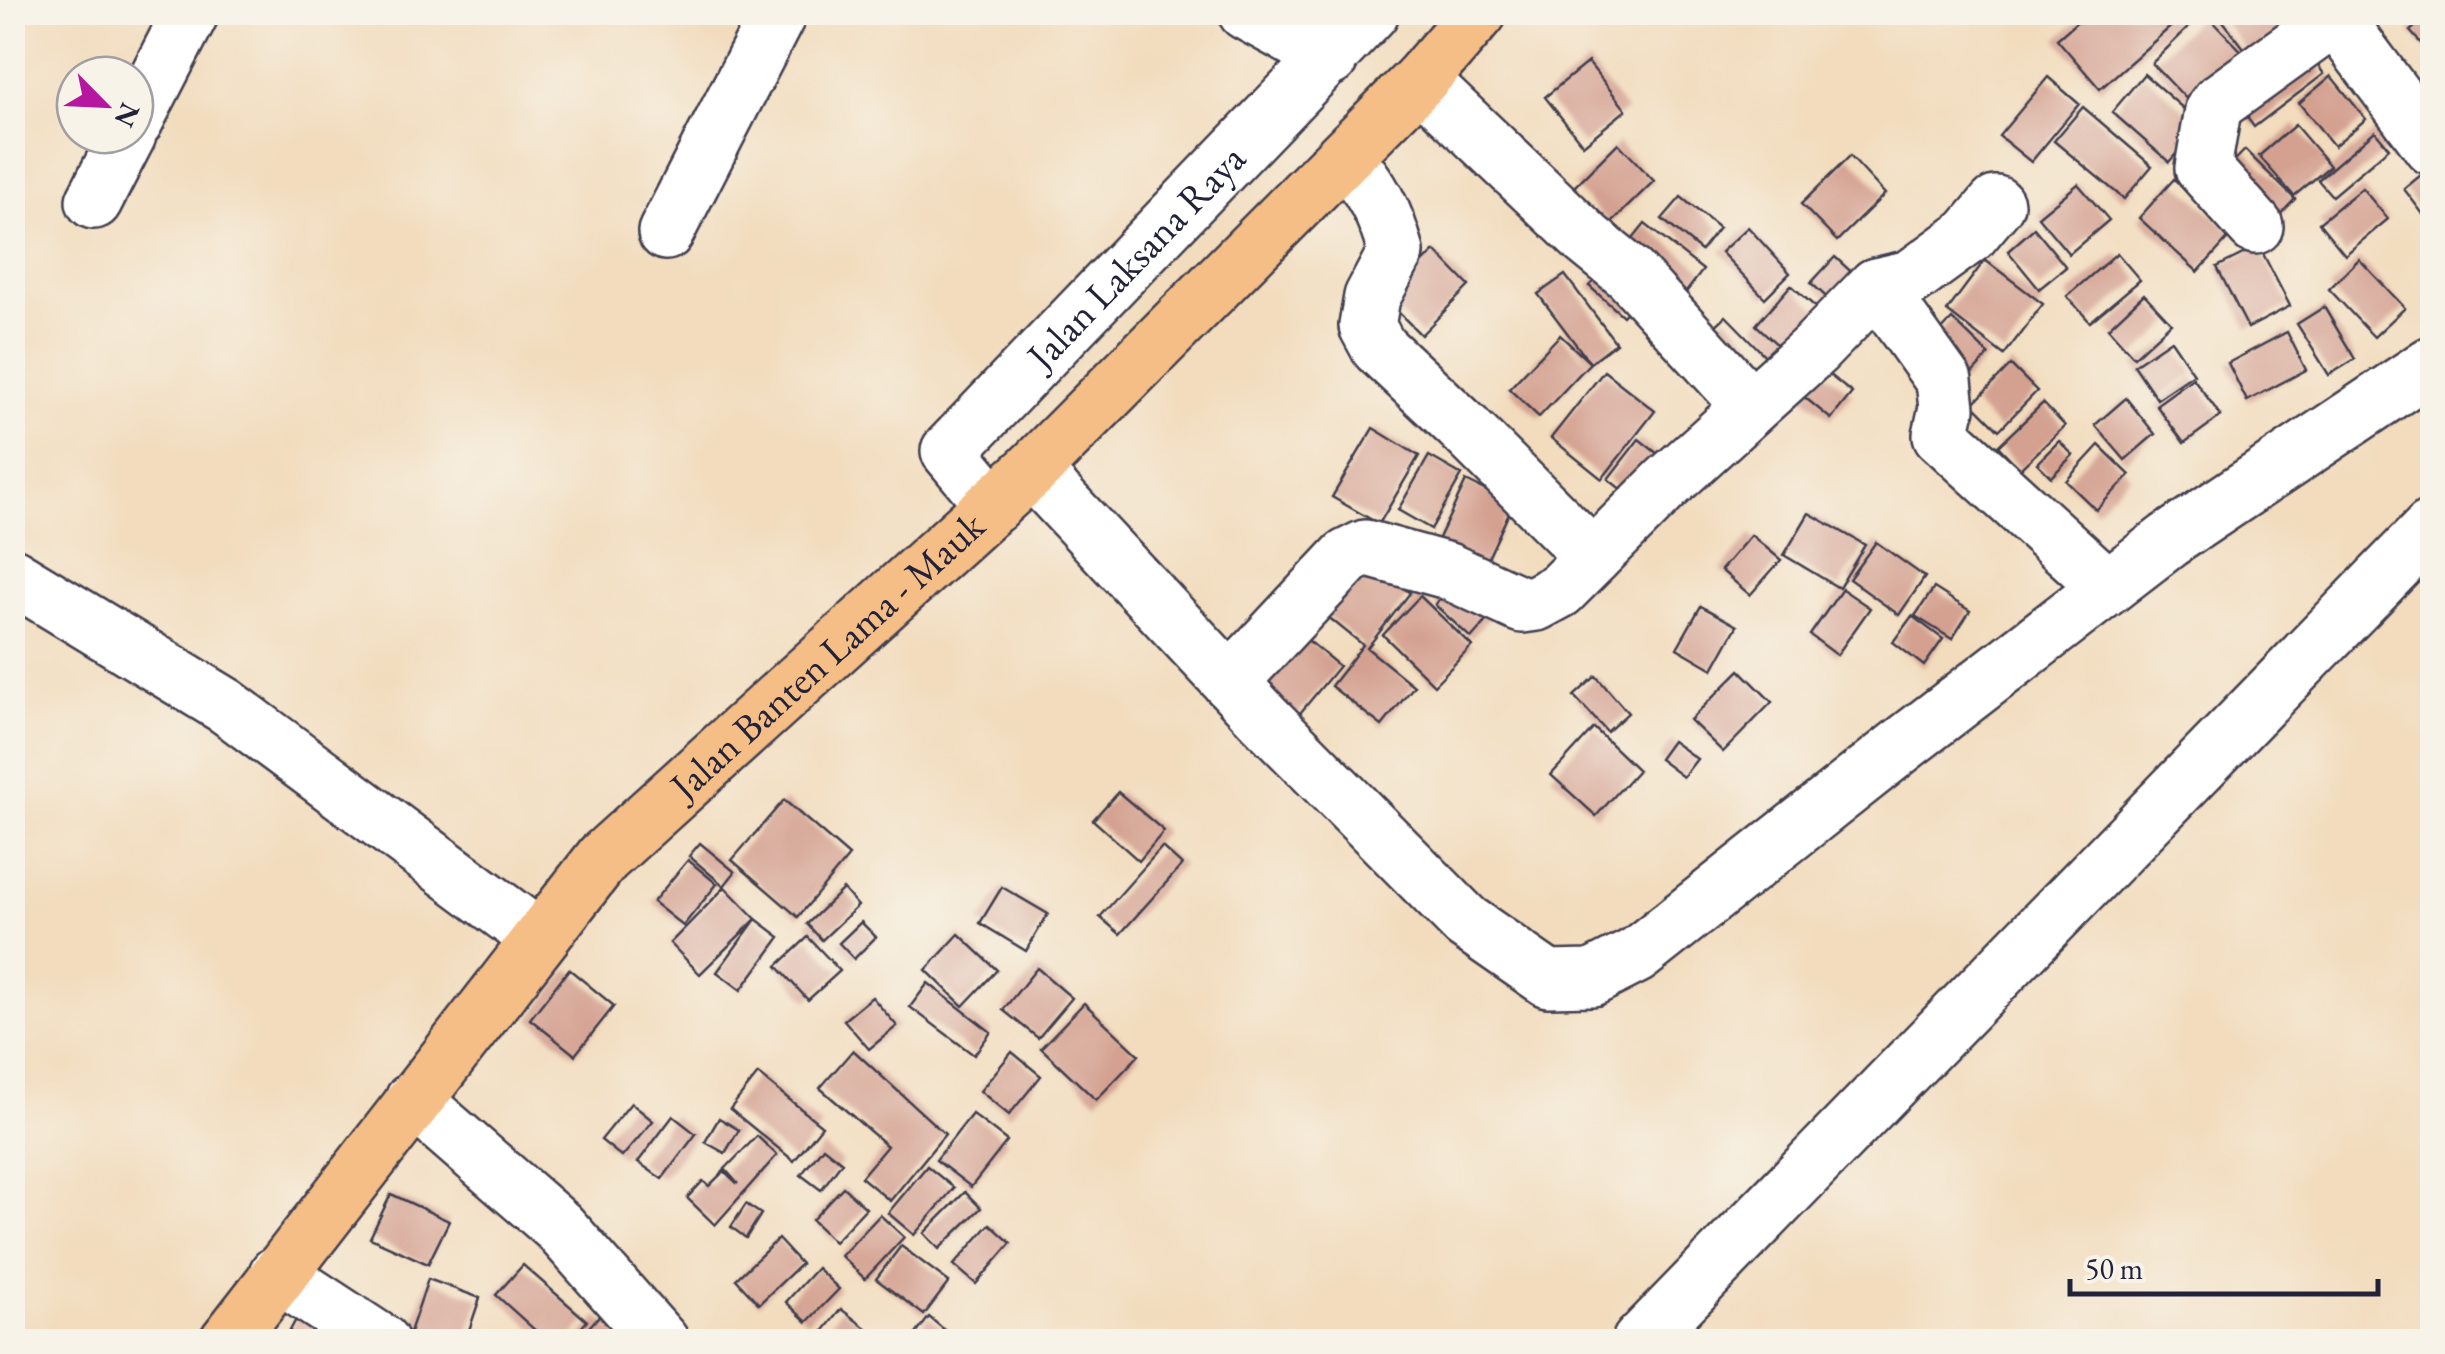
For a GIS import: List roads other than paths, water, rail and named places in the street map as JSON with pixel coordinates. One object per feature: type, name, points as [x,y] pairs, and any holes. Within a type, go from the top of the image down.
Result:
[{"type":"main road","name":"Jalan Banten Lama - Mauk","points":[[227,1342],[602,858],[1013,487],[1420,80],[1480,12]]},
{"type":"street","points":[[155,82],[191,12]]},
{"type":"street","points":[[666,232],[779,12]]},
{"type":"street","points":[[1246,12],[1330,58]]},
{"type":"street","name":"Jalan Laksana Raya","points":[[1013,487],[949,451],[1371,12]]},
{"type":"street","points":[[2255,226],[2202,168],[2213,110],[2333,15],[2432,147]]},
{"type":"street","points":[[1420,80],[1630,274],[1751,406]]},
{"type":"street","points":[[94,200],[118,155]]},
{"type":"street","points":[[1344,156],[1365,178],[1386,216],[1396,252],[1372,297],[1366,326],[1379,348],[1593,557]]},
{"type":"street","points":[[1230,682],[1347,557],[1364,548],[1448,571],[1522,605],[1536,604],[1560,590],[1816,348],[1876,286],[1911,278],[1970,234],[1996,204]]},
{"type":"street","points":[[1876,286],[1944,381],[1946,408],[1940,435],[2108,587]]},
{"type":"street","points":[[1013,487],[1230,682],[1466,922],[1548,978],[1592,978],[1638,955],[1900,746],[2169,540],[2432,364]]},
{"type":"street","points":[[1640,1342],[2432,527]]},
{"type":"street","points":[[12,576],[226,706],[539,938]]},
{"type":"street","points":[[412,1100],[559,1226],[661,1342]]},
{"type":"street","points":[[277,1274],[381,1342]]}]
